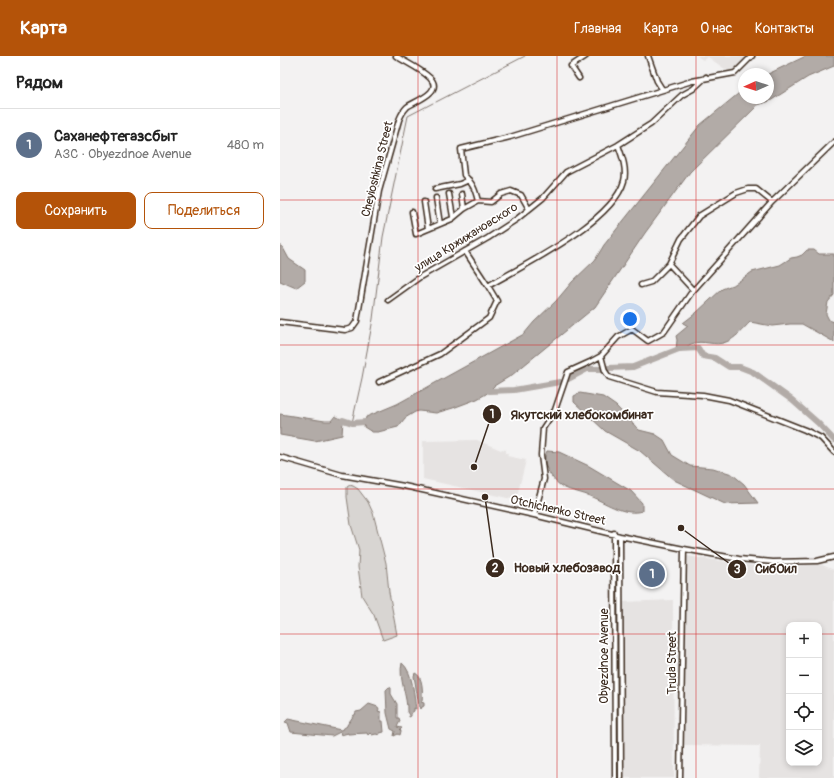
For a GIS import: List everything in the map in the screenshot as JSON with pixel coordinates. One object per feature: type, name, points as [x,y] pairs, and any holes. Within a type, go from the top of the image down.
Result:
[{"type":"street","name":"Cheyioshkina Street","points":[[280,322],[345,330],[352,328],[357,322],[379,191],[399,120],[404,110],[408,106],[427,96],[434,87],[432,80],[427,75],[396,56]]},
{"type":"street","points":[[579,78],[571,66],[586,56]]},
{"type":"street","points":[[648,56],[657,81],[662,89]]},
{"type":"street","points":[[478,201],[475,188],[464,175],[461,149],[510,137],[662,89],[706,77],[735,73],[752,56]]},
{"type":"street","name":"улица Кржижановского","points":[[388,300],[420,277],[517,220],[543,198],[566,172],[618,145],[651,124],[682,95],[693,89],[706,77]]},
{"type":"street","points":[[534,515],[544,479],[541,455],[543,428],[555,410],[568,372],[601,356],[618,337],[632,329],[648,341],[664,332],[693,290],[772,202],[834,142]]},
{"type":"street","points":[[488,286],[583,230],[609,206],[618,194],[624,180],[624,164],[618,145]]},
{"type":"street","points":[[435,189],[460,184],[469,180]]},
{"type":"street","points":[[641,285],[651,282],[669,264],[681,239],[699,216],[729,197],[748,189],[756,189],[772,202]]},
{"type":"street","points":[[412,212],[416,234],[452,219],[464,209],[478,201],[491,202],[501,194],[511,191],[521,195],[529,209]]},
{"type":"street","points":[[449,194],[453,217]]},
{"type":"street","points":[[462,194],[464,209]]},
{"type":"street","points":[[436,198],[440,224]]},
{"type":"street","points":[[424,202],[428,229]]},
{"type":"street","points":[[379,382],[440,354],[489,318],[497,301],[465,251]]},
{"type":"street","points":[[669,264],[693,290]]},
{"type":"street","points":[[601,356],[605,371],[610,377],[657,392],[703,395],[729,400],[805,430],[821,438],[834,452]]},
{"type":"street","name":"Otchichenko Street","points":[[280,456],[342,475],[404,486],[614,533],[620,536],[684,549],[739,559],[773,562],[817,561],[834,557]]},
{"type":"street","name":"Obyezdnoe Avenue","points":[[614,533],[614,778]]},
{"type":"street","name":"Obyezdnoe Avenue","points":[[620,536],[621,778]]},
{"type":"street","name":"Truda Street","points":[[680,778],[684,549]]},
{"type":"shaded area","points":[[697,56],[750,56],[736,69],[729,72],[708,57],[703,60]]},
{"type":"shaded area","points":[[806,56],[834,56],[834,66],[808,77],[774,98],[774,71]]},
{"type":"shaded area","points":[[738,94],[738,104],[761,104],[758,105],[690,172],[645,233],[595,307],[512,375],[477,399],[436,413],[415,412],[405,418],[398,427],[378,432],[372,432],[364,427],[366,417],[397,404],[524,334],[572,282],[595,260],[604,245],[700,125]]},
{"type":"shaded area","points":[[280,246],[282,246],[289,259],[305,270],[305,281],[296,288],[280,281]]},
{"type":"shaded area","points":[[807,250],[814,250],[819,254],[834,254],[834,295],[828,302],[826,314],[829,320],[834,322],[834,342],[802,324],[772,326],[750,322],[729,341],[718,344],[700,342],[690,345],[681,351],[676,350],[676,336],[688,326],[683,323],[722,289],[735,284],[752,272],[780,265],[791,258],[802,255]]},
{"type":"shaded area","points":[[580,393],[603,397],[616,406],[639,430],[655,434],[664,440],[672,455],[690,466],[713,468],[732,474],[744,484],[758,503],[725,504],[674,480],[640,451],[605,431],[574,402],[574,396]]},
{"type":"shaded area","points":[[280,414],[325,421],[331,421],[335,416],[343,420],[342,435],[315,441],[280,435]]},
{"type":"shaded area","points":[[477,440],[501,450],[506,450],[506,453],[508,453],[507,456],[526,460],[516,500],[423,479],[423,441]]},
{"type":"shaded area","points":[[547,451],[559,452],[589,466],[631,491],[642,503],[642,511],[623,511],[585,494],[566,489],[561,486],[552,477],[545,464],[545,456]]},
{"type":"shaded area","points":[[350,485],[358,489],[368,502],[373,513],[386,563],[389,592],[397,635],[383,640],[374,615],[362,596],[358,567],[359,550],[351,525],[347,497],[347,487]]},
{"type":"shaded area","points":[[686,556],[764,567],[820,564],[834,570],[834,778],[759,778],[760,746],[682,745]]},
{"type":"shaded area","points":[[673,600],[674,778],[623,778],[623,602]]},
{"type":"shaded area","points":[[402,663],[409,672],[414,691],[416,709],[414,708],[414,711],[409,717],[401,675]]},
{"type":"shaded area","points":[[415,673],[420,677],[422,685],[421,702],[424,703],[424,706],[421,709],[414,676]]},
{"type":"shaded area","points":[[389,687],[391,688],[391,694],[397,704],[397,718],[399,718],[400,721],[397,727],[402,728],[400,730],[400,735],[398,734],[394,736],[395,731],[391,729],[387,713],[386,690]]},
{"type":"shaded area","points":[[369,704],[378,707],[378,711],[381,712],[381,721],[383,721],[384,732],[380,733],[379,735],[372,735],[370,733],[368,735],[367,733],[348,733],[341,735],[340,732],[332,736],[291,732],[288,723],[285,722],[288,719],[341,730],[347,726],[356,712],[361,711]]},
{"type":"waterway","points":[[436,102],[525,56]]},
{"type":"waterway","points":[[352,423],[373,319],[383,237],[408,116],[433,103]]},
{"type":"waterway","points":[[608,368],[633,367],[679,349],[698,348],[703,356],[715,358],[729,367],[740,367],[753,372],[792,400],[818,423],[834,440]]},
{"type":"waterway","points":[[568,379],[587,369],[600,369]]},
{"type":"waterway","points":[[489,391],[514,390],[560,382]]},
{"type":"waterway","points":[[336,425],[343,420],[352,423],[365,422]]},
{"type":"place","name":"Якутский хлебокомбинат","points":[[474,467]]},
{"type":"place","name":"Новый хлебозавод","points":[[485,497]]},
{"type":"place","name":"СибОил","points":[[681,528]]},
{"type":"place","name":"Саханефтегазсбыт","points":[[652,574]]}]
